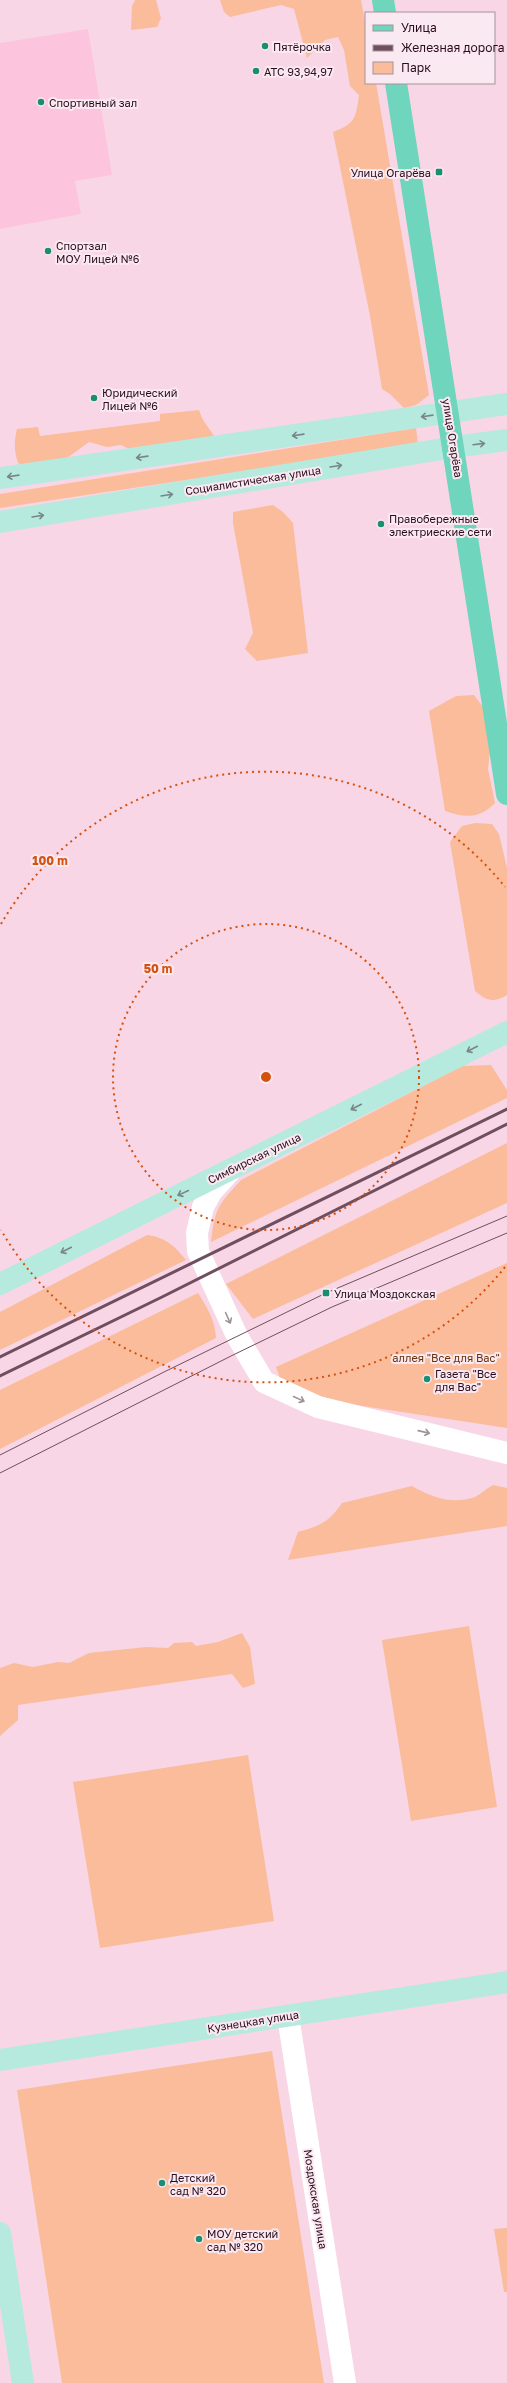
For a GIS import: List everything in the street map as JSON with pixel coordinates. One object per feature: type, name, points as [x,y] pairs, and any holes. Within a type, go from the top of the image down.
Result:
[{"type":"main road","points":[[383,0],[385,12]]},
{"type":"main road","name":"улица Огарёва","points":[[396,84],[449,413],[507,794]]},
{"type":"street","points":[[0,478],[507,404]]},
{"type":"street","name":"Социалистическая улица","points":[[0,522],[454,447],[507,440]]},
{"type":"street","name":"Симбирская улица","points":[[0,1284],[507,1032]]},
{"type":"street","points":[[231,1170],[211,1192],[203,1207],[197,1233],[198,1251],[236,1336],[264,1382],[318,1408],[507,1452]]},
{"type":"street","name":"Кузнецкая улица","points":[[0,2060],[507,1982]]},
{"type":"street","name":"Моздокская улица","points":[[288,2016],[345,2383]]},
{"type":"street","points":[[0,2233],[23,2383]]},
{"type":"shaded area","points":[[88,29],[112,175],[75,181],[81,214],[0,229],[0,43]]},
{"type":"green space","points":[[135,0],[156,0],[161,18],[157,27],[131,30],[132,6]]},
{"type":"green space","points":[[220,0],[361,0],[365,22],[365,84],[376,84],[429,395],[416,405],[404,408],[390,394],[382,389],[370,316],[333,132],[346,126],[353,119],[357,109],[359,95],[350,86],[344,50],[338,37],[325,40],[307,58],[294,9],[281,5],[230,17],[224,12]]},
{"type":"green space","points":[[199,410],[202,418],[217,442],[133,451],[121,445],[107,447],[89,442],[63,461],[26,467],[18,463],[15,446],[17,429],[38,427],[40,436],[160,421],[160,414]]},
{"type":"green space","points":[[416,428],[418,445],[0,508],[0,494]]},
{"type":"green space","points":[[273,505],[283,512],[293,523],[308,653],[257,661],[245,649],[253,633],[233,523],[233,512]]},
{"type":"green space","points":[[474,695],[486,711],[490,751],[488,769],[495,803],[483,812],[472,816],[465,816],[445,811],[429,711],[456,696]]},
{"type":"green space","points":[[475,823],[492,824],[499,834],[507,868],[507,995],[494,1000],[487,999],[475,991],[450,842],[462,826]]},
{"type":"green space","points":[[491,1065],[507,1090],[507,1098],[211,1242],[216,1214],[227,1195],[241,1180],[462,1066]]},
{"type":"green space","points":[[507,1143],[507,1203],[253,1319],[226,1284]]},
{"type":"green space","points":[[147,1235],[159,1238],[169,1243],[178,1250],[186,1260],[0,1350],[0,1312]]},
{"type":"green space","name":"аллея \"Все для Вас\"","points":[[507,1263],[507,1428],[336,1402],[282,1384],[276,1367]]},
{"type":"green space","points":[[198,1293],[212,1320],[216,1338],[0,1449],[0,1390]]},
{"type":"green space","points":[[493,1485],[507,1488],[507,1526],[288,1560],[298,1532],[312,1528],[328,1519],[342,1503],[412,1486],[442,1499],[458,1500],[475,1497]]},
{"type":"green space","points":[[469,1626],[497,1807],[411,1821],[382,1640]]},
{"type":"green space","points":[[242,1633],[250,1647],[255,1684],[243,1688],[232,1674],[18,1705],[18,1720],[0,1736],[0,1668],[14,1663],[33,1667],[58,1662],[69,1663],[89,1653],[146,1647],[168,1648],[174,1643],[192,1642],[196,1646],[218,1642]]},
{"type":"green space","points":[[248,1755],[274,1921],[100,1948],[73,1782]]},
{"type":"green space","name":"Детский сад № 320","points":[[272,2051],[324,2383],[62,2383],[17,2090]]},
{"type":"green space","points":[[507,2228],[507,2292],[504,2292],[494,2229]]},
{"type":"tram line","points":[[0,1455],[164,1372],[326,1293],[507,1216]]},
{"type":"tram line","points":[[0,1473],[231,1356],[332,1307],[507,1233]]},
{"type":"railway","points":[[0,1357],[507,1109]]},
{"type":"railway","points":[[0,1376],[162,1297],[507,1124]]},
{"type":"place","name":"Пятёрочка","points":[[265,46]]},
{"type":"place","name":"АТС 93,94,97","points":[[256,71]]},
{"type":"place","name":"Спортивный зал","points":[[41,102]]},
{"type":"place","name":"Улица Огарёва","points":[[439,172]]},
{"type":"place","name":"Спортзал МОУ Лицей №6","points":[[48,251]]},
{"type":"place","name":"Юридический Лицей №6","points":[[94,398]]},
{"type":"place","name":"Правобережные электриеские сети","points":[[381,524]]},
{"type":"place","name":"Улица Моздокская","points":[[326,1293]]},
{"type":"place","name":"Газета \"Все для Вас\"","points":[[427,1379]]},
{"type":"place","name":"Детский сад № 320","points":[[162,2183]]},
{"type":"place","name":"МОУ детский сад № 320","points":[[199,2239]]}]
